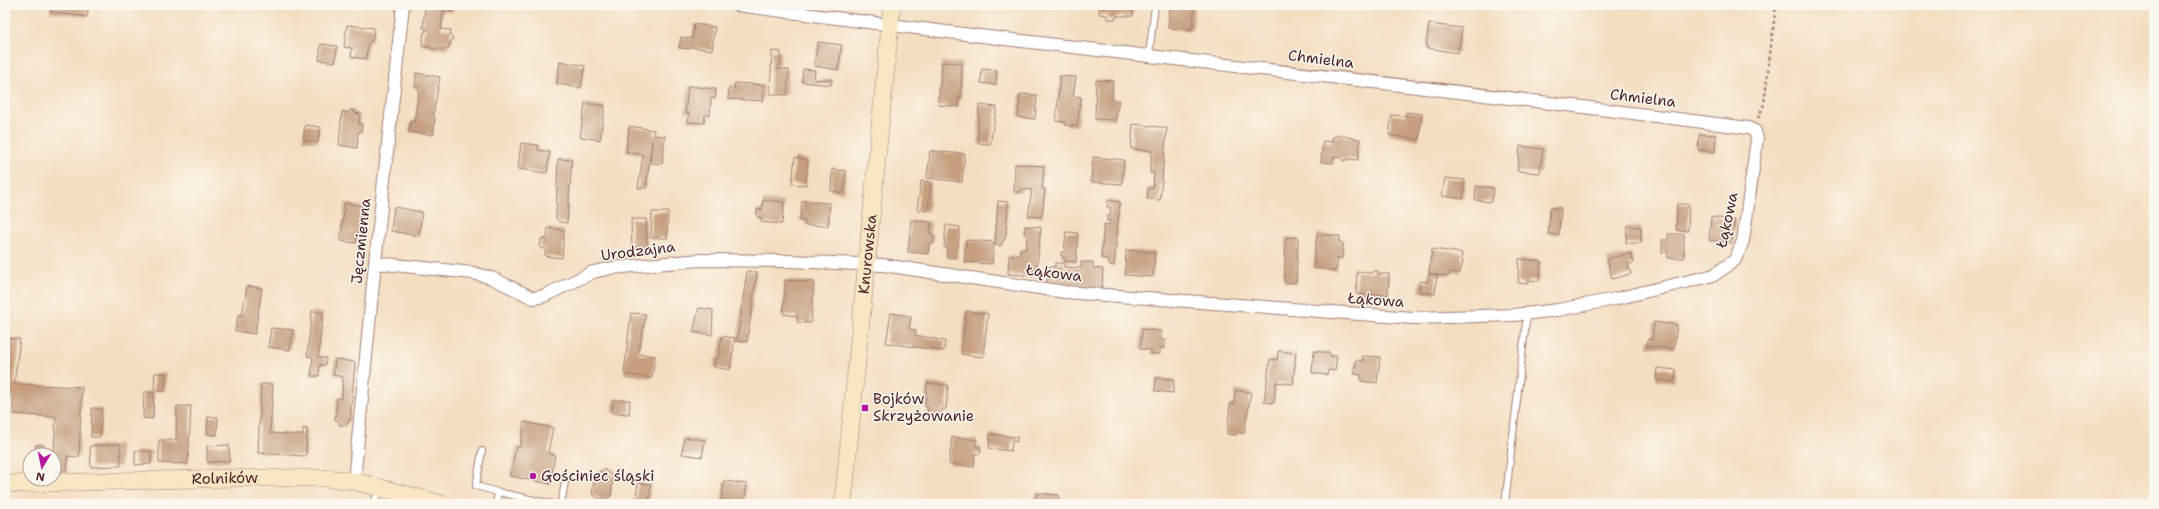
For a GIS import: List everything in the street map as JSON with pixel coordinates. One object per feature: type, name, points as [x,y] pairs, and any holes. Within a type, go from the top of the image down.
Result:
[{"type":"street","name":"Jęczmienna","points":[[354,481],[375,263],[403,5]]},
{"type":"street","name":"Chmielna","points":[[737,5],[890,26],[1522,98],[1750,128]]},
{"type":"street","name":"Knurowska","points":[[843,504],[868,263],[892,5]]},
{"type":"street","name":"Łąkowa","points":[[868,263],[1066,292],[1389,317],[1413,318],[1527,313],[1615,299],[1714,275],[1735,260],[1743,241],[1757,139],[1757,134],[1750,128]]},
{"type":"street","name":"Urodzajna","points":[[375,263],[473,273],[510,286],[533,298],[544,296],[593,272],[630,265],[700,260],[868,263]]},
{"type":"street","name":"Rolników","points":[[5,484],[286,477],[326,478],[354,481],[442,504]]},
{"type":"lane","points":[[1149,55],[1155,5]]},
{"type":"lane","points":[[1505,504],[1527,313]]},
{"type":"lane","points":[[482,451],[476,486],[552,504]]},
{"type":"lane","points":[[561,504],[566,477]]},
{"type":"lane","points":[[374,504],[379,487]]},
{"type":"lane","points":[[496,504],[498,492]]},
{"type":"path","points":[[1750,128],[1764,104],[1776,5]]},
{"type":"building","points":[[51,5],[89,5],[87,17],[50,12]]},
{"type":"building","points":[[429,5],[457,5],[454,7],[453,12],[443,11],[441,29],[451,30],[450,35],[453,38],[448,49],[432,49],[431,47],[422,46],[424,32],[426,32],[426,28],[423,28],[425,7],[429,7]]},
{"type":"building","points":[[1100,5],[1134,5],[1133,16],[1117,16],[1116,19],[1107,19],[1107,15],[1099,14]]},
{"type":"building","points":[[1170,5],[1195,5],[1192,31],[1168,28]]},
{"type":"building","points":[[694,24],[715,27],[712,50],[690,47],[690,49],[679,48],[681,37],[692,39]]},
{"type":"building","points":[[1429,24],[1462,28],[1458,53],[1426,48]]},
{"type":"building","points":[[347,25],[374,28],[373,39],[368,44],[366,59],[351,57],[352,48],[344,47]]},
{"type":"building","points":[[818,42],[842,45],[838,70],[814,66]]},
{"type":"building","points":[[321,44],[337,46],[335,62],[319,60]]},
{"type":"building","points":[[772,51],[781,52],[780,65],[777,69],[789,70],[787,95],[770,94]]},
{"type":"building","points":[[560,61],[585,66],[581,88],[557,84]]},
{"type":"building","points":[[940,62],[962,63],[961,98],[959,98],[959,107],[938,105],[939,97],[937,97],[939,95],[942,63]]},
{"type":"building","points":[[803,69],[815,70],[814,80],[832,79],[831,85],[802,82]]},
{"type":"building","points":[[982,69],[997,70],[996,85],[981,83]]},
{"type":"building","points":[[416,73],[440,77],[433,116],[435,117],[433,135],[409,132],[411,121],[414,122],[417,104],[419,87],[415,87]]},
{"type":"building","points":[[1060,76],[1076,77],[1073,96],[1081,97],[1077,126],[1065,125],[1065,122],[1056,121]]},
{"type":"building","points":[[1096,80],[1113,81],[1112,100],[1119,100],[1115,120],[1095,119]]},
{"type":"building","points":[[735,83],[764,85],[763,101],[728,99],[729,88],[734,89]]},
{"type":"building","points":[[688,86],[716,89],[715,99],[711,98],[710,115],[705,115],[704,123],[688,122],[689,113],[685,113]]},
{"type":"building","points":[[1020,94],[1037,95],[1035,119],[1018,117]]},
{"type":"building","points":[[585,103],[605,106],[600,140],[580,137]]},
{"type":"building","points":[[979,105],[997,107],[990,144],[978,143]]},
{"type":"building","points":[[350,110],[354,110],[355,113],[360,114],[359,124],[362,124],[361,132],[358,132],[357,148],[339,145],[342,111],[348,113]]},
{"type":"building","points":[[1406,112],[1422,114],[1419,140],[1389,135],[1392,115],[1406,116]]},
{"type":"building","points":[[1133,124],[1167,128],[1160,200],[1147,199],[1148,188],[1153,188],[1154,173],[1150,173],[1152,151],[1131,149]]},
{"type":"building","points":[[305,125],[320,127],[318,142],[303,140]]},
{"type":"building","points":[[629,126],[654,130],[653,135],[665,136],[662,164],[650,163],[652,141],[646,188],[638,188],[643,155],[626,152]]},
{"type":"building","points":[[1342,134],[1346,137],[1360,139],[1358,160],[1349,159],[1343,161],[1342,158],[1334,157],[1333,163],[1321,162],[1323,141],[1332,142],[1333,136],[1339,136]]},
{"type":"building","points":[[1699,134],[1716,135],[1715,152],[1698,150]]},
{"type":"building","points":[[521,143],[538,145],[538,150],[550,152],[547,173],[518,169]]},
{"type":"building","points":[[1520,146],[1543,149],[1540,173],[1517,171]]},
{"type":"building","points":[[930,151],[965,154],[962,182],[927,178]]},
{"type":"building","points":[[795,157],[808,160],[806,185],[792,184]]},
{"type":"building","points":[[1093,157],[1124,160],[1122,184],[1091,182]]},
{"type":"building","points":[[558,159],[572,160],[567,223],[559,222],[556,218]]},
{"type":"building","points":[[1015,164],[1044,166],[1042,189],[1045,189],[1042,217],[1028,216],[1032,190],[1022,189],[1021,192],[1014,192]]},
{"type":"building","points":[[832,169],[846,171],[844,193],[831,191]]},
{"type":"building","points":[[1445,178],[1465,180],[1463,199],[1442,196]]},
{"type":"building","points":[[921,181],[931,182],[928,211],[917,210]]},
{"type":"building","points":[[1476,186],[1494,188],[1492,202],[1475,200]]},
{"type":"building","points":[[763,200],[784,202],[782,224],[761,222],[762,218],[757,217],[757,209],[762,210]]},
{"type":"building","points":[[1108,200],[1120,202],[1114,266],[1110,265],[1107,259],[1101,258],[1104,224],[1110,225],[1110,221],[1107,221],[1107,216],[1110,216],[1111,207],[1107,207]]},
{"type":"building","points":[[802,201],[830,203],[828,226],[805,225],[805,221],[800,221]]},
{"type":"building","points":[[998,201],[1008,202],[1006,236],[1001,246],[995,245]]},
{"type":"building","points":[[345,203],[362,206],[356,243],[340,241]]},
{"type":"building","points":[[1677,204],[1689,204],[1688,231],[1676,230]]},
{"type":"building","points":[[394,207],[422,212],[419,236],[391,231]]},
{"type":"building","points":[[1550,208],[1561,208],[1559,235],[1548,234]]},
{"type":"building","points":[[652,212],[668,212],[667,238],[651,238]]},
{"type":"building","points":[[1711,217],[1735,220],[1732,243],[1709,240]]},
{"type":"building","points":[[631,219],[646,219],[647,247],[632,248]]},
{"type":"building","points":[[911,220],[931,222],[930,234],[934,235],[933,243],[929,243],[928,254],[908,252]]},
{"type":"building","points":[[946,225],[960,227],[957,258],[946,257],[947,248],[944,247]]},
{"type":"building","points":[[1025,226],[1041,227],[1036,276],[1008,274],[1009,255],[1019,256],[1020,249],[1026,249],[1027,235],[1024,234]]},
{"type":"building","points":[[1627,226],[1641,227],[1641,243],[1626,243]]},
{"type":"building","points":[[548,228],[564,230],[562,258],[545,256],[546,249],[540,248],[541,239],[547,239]]},
{"type":"building","points":[[1066,232],[1078,233],[1076,262],[1064,261],[1064,256],[1061,256],[1061,252],[1064,253]]},
{"type":"building","points":[[1317,234],[1340,236],[1339,242],[1343,243],[1342,258],[1338,257],[1336,271],[1313,268]]},
{"type":"building","points":[[1668,234],[1684,234],[1684,258],[1667,258],[1668,252],[1662,252],[1662,240],[1668,240]]},
{"type":"building","points":[[1286,237],[1298,238],[1296,283],[1284,282]]},
{"type":"building","points":[[966,240],[994,242],[992,264],[964,262]]},
{"type":"building","points":[[1432,249],[1462,253],[1461,259],[1463,261],[1460,273],[1450,272],[1450,276],[1429,273]]},
{"type":"building","points":[[1126,250],[1155,252],[1153,277],[1125,275]]},
{"type":"building","points":[[1631,253],[1634,263],[1628,264],[1631,274],[1612,279],[1607,259]]},
{"type":"building","points":[[1519,259],[1541,261],[1539,281],[1528,280],[1528,284],[1518,283]]},
{"type":"building","points":[[1081,262],[1093,262],[1093,268],[1103,269],[1102,288],[1047,286],[1047,266],[1055,267],[1055,263],[1064,263],[1064,267],[1081,268]]},
{"type":"building","points":[[747,271],[757,272],[747,342],[737,341]]},
{"type":"building","points":[[1373,271],[1378,271],[1378,274],[1389,274],[1388,295],[1356,294],[1357,272],[1372,273]]},
{"type":"building","points":[[1429,274],[1437,275],[1435,294],[1419,292],[1420,281],[1427,282]]},
{"type":"building","points":[[785,280],[814,282],[811,323],[797,322],[797,316],[783,314]]},
{"type":"building","points":[[247,286],[262,288],[255,334],[235,331],[238,315],[242,315]]},
{"type":"building","points":[[699,308],[713,310],[712,335],[693,332]]},
{"type":"building","points":[[312,311],[323,313],[318,357],[326,358],[325,365],[320,365],[319,376],[311,376],[313,357],[307,356]]},
{"type":"building","points":[[966,311],[988,314],[983,357],[961,354]]},
{"type":"building","points":[[631,313],[646,314],[638,354],[655,356],[652,378],[624,374]]},
{"type":"building","points":[[891,313],[911,316],[909,329],[916,330],[915,335],[945,341],[944,351],[886,343]]},
{"type":"building","points":[[1654,322],[1677,325],[1674,349],[1647,346],[1648,339],[1652,340]]},
{"type":"building","points":[[271,328],[293,330],[290,350],[268,347]]},
{"type":"building","points":[[1142,329],[1161,331],[1161,340],[1166,340],[1165,348],[1160,348],[1160,354],[1151,354],[1151,350],[1140,349]]},
{"type":"building","points":[[722,336],[735,338],[730,370],[714,367],[715,358],[718,359]]},
{"type":"building","points":[[5,338],[20,339],[14,384],[82,387],[79,457],[67,456],[67,471],[62,471],[62,447],[54,447],[56,417],[13,414],[13,397],[5,396]]},
{"type":"building","points":[[1278,351],[1296,353],[1293,384],[1276,382],[1274,403],[1264,402],[1270,359],[1277,360]]},
{"type":"building","points":[[1314,351],[1330,353],[1330,356],[1337,356],[1335,371],[1328,370],[1327,375],[1312,373]]},
{"type":"building","points":[[1363,356],[1380,357],[1377,383],[1361,381],[1361,375],[1354,374],[1356,360],[1363,361]]},
{"type":"building","points":[[335,359],[355,362],[350,421],[348,421],[347,425],[339,425],[339,421],[335,420],[337,398],[342,398],[343,377],[333,375]]},
{"type":"building","points":[[1657,368],[1676,370],[1674,382],[1656,380]]},
{"type":"building","points":[[155,373],[166,373],[165,391],[154,391]]},
{"type":"building","points":[[1156,378],[1174,379],[1173,393],[1155,391]]},
{"type":"building","points":[[927,383],[948,385],[946,409],[942,409],[942,418],[927,416],[928,407],[925,407]]},
{"type":"building","points":[[261,384],[273,384],[270,433],[303,435],[303,428],[307,429],[306,456],[258,453]]},
{"type":"building","points":[[1235,390],[1251,392],[1244,433],[1237,433],[1236,435],[1227,434],[1230,404],[1234,404]]},
{"type":"building","points":[[144,392],[154,392],[153,419],[143,418]]},
{"type":"building","points":[[613,400],[630,400],[629,414],[612,413]]},
{"type":"building","points":[[177,406],[191,406],[188,464],[159,463],[159,440],[176,440]]},
{"type":"building","points":[[92,408],[102,409],[100,437],[91,437]]},
{"type":"building","points":[[208,417],[218,417],[217,435],[207,434]]},
{"type":"building","points":[[524,422],[553,428],[548,453],[555,455],[550,484],[510,476],[516,447],[520,447]]},
{"type":"building","points":[[990,434],[1017,437],[1017,442],[1012,441],[1011,451],[989,448]]},
{"type":"building","points":[[684,437],[705,440],[702,457],[682,454]]},
{"type":"building","points":[[952,437],[977,440],[976,447],[981,447],[980,454],[975,454],[974,467],[949,464]]},
{"type":"building","points":[[120,444],[121,466],[91,467],[90,446]]},
{"type":"building","points":[[36,445],[44,445],[44,447],[36,447]]},
{"type":"building","points":[[229,445],[230,461],[207,462],[207,446]]},
{"type":"building","points":[[135,451],[151,451],[151,464],[135,465]]},
{"type":"building","points":[[604,469],[613,476],[611,496],[601,500],[592,494],[595,474]]},
{"type":"building","points":[[724,481],[747,484],[744,504],[721,504]]},
{"type":"building","points":[[638,483],[651,484],[649,504],[635,504]]},
{"type":"building","points":[[1036,493],[1059,495],[1058,504],[1035,504]]},
{"type":"place","name":"Bojków Skrzyżowanie","points":[[865,408]]},
{"type":"place","name":"Gościniec śląski","points":[[533,476]]}]
